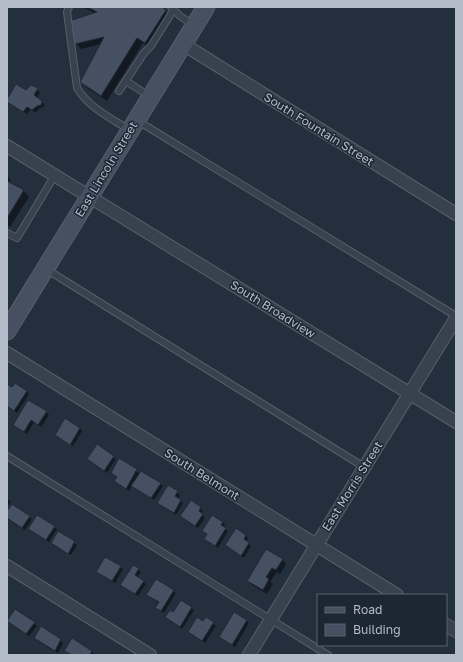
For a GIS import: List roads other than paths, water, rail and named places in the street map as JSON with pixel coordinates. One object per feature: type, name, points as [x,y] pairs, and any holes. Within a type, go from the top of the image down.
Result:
[{"type":"street","name":"East Lincoln Street","points":[[7,331],[206,7]]},
{"type":"street","name":"South Fountain Street","points":[[183,44],[456,214]]},
{"type":"street","name":"South Broadview","points":[[7,146],[456,422]]},
{"type":"street","name":"East Morris Street","points":[[249,655],[456,317]]},
{"type":"street","name":"South Belmont","points":[[7,353],[395,594]]},
{"type":"street","points":[[7,566],[150,655]]},
{"type":"street","points":[[447,626],[456,631]]},
{"type":"lane","points":[[69,7],[67,12],[77,88],[81,95],[91,104],[133,125],[456,317]]},
{"type":"lane","points":[[119,91],[144,53],[151,46],[173,8],[180,16],[194,25]]},
{"type":"lane","points":[[126,81],[151,97]]},
{"type":"lane","points":[[7,233],[17,238],[55,175]]},
{"type":"lane","points":[[45,269],[364,467]]},
{"type":"lane","points":[[7,456],[328,655]]}]
